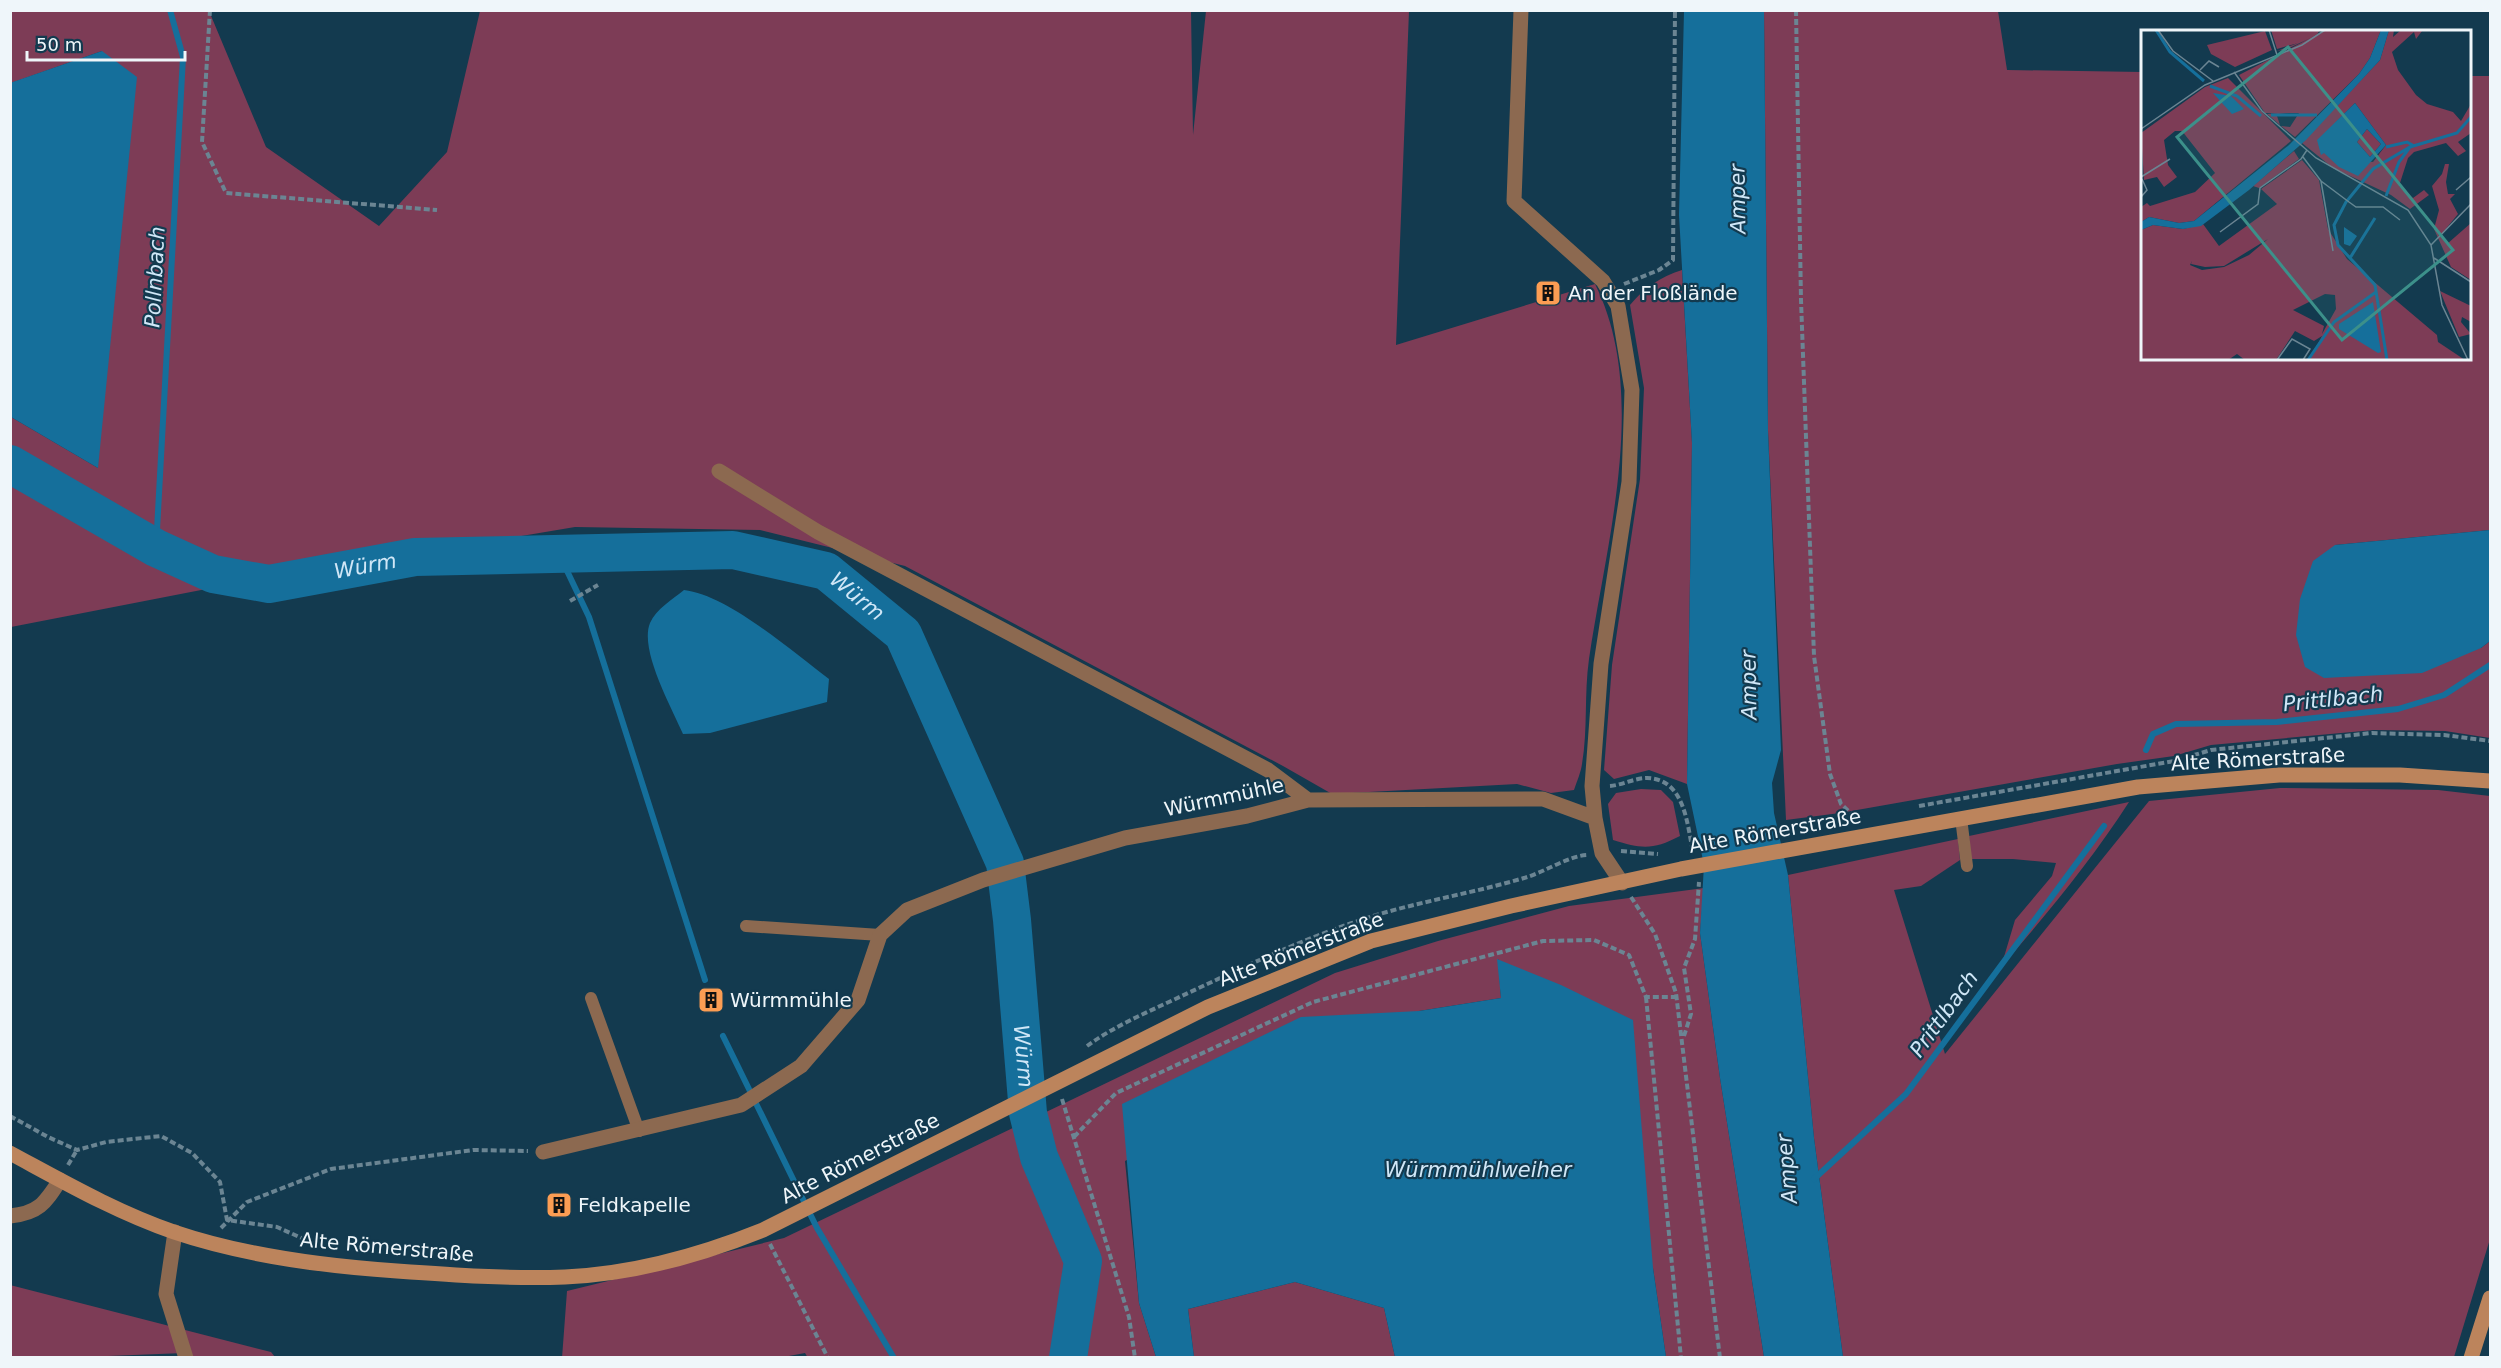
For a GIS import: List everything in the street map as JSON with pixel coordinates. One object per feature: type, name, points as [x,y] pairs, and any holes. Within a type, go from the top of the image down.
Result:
[{"type":"main road","name":"Alte Römerstraße","points":[[10,1153],[109,1205],[175,1232],[280,1258],[348,1268],[476,1277],[567,1277],[646,1267],[718,1248],[764,1230],[836,1196],[1002,1109],[1208,1007],[1371,942],[1511,906],[1681,869],[2138,787],[2279,775],[2400,775],[2490,781]]},
{"type":"main road","points":[[2471,1358],[2490,1298]]},
{"type":"street","points":[[1521,10],[1514,201],[1609,289],[1618,306],[1632,390],[1629,482],[1601,664],[1592,786],[1602,854],[1622,883]]},
{"type":"street","points":[[719,471],[818,532],[1268,770],[1308,800]]},
{"type":"street","name":"Würmmühle","points":[[543,1152],[741,1105],[801,1066],[858,1000],[880,935],[907,910],[983,880],[1125,838],[1247,816],[1308,800],[1543,799],[1595,818]]},
{"type":"street","points":[[10,1216],[25,1215],[43,1205],[60,1180]]},
{"type":"street","points":[[175,1232],[166,1294],[186,1358]]},
{"type":"lane","points":[[1961,818],[1967,866]]},
{"type":"lane","points":[[746,926],[880,935]]},
{"type":"lane","points":[[591,998],[639,1131]]},
{"type":"path","points":[[210,10],[202,142],[226,193],[437,210]]},
{"type":"path","points":[[1609,289],[1659,270],[1673,260],[1675,10]]},
{"type":"path","points":[[1796,10],[1801,300],[1814,656],[1830,774],[1840,804],[1857,819]]},
{"type":"path","points":[[570,601],[598,585]]},
{"type":"path","points":[[1592,786],[1614,785],[1647,778],[1666,783],[1680,797],[1686,815]]},
{"type":"path","points":[[1602,854],[1617,850],[1637,854],[1666,854]]},
{"type":"path","points":[[1622,883],[1655,934],[1676,997],[1720,1358]]},
{"type":"path","points":[[1683,1040],[1691,1014],[1684,968],[1695,939]]},
{"type":"path","points":[[1074,1137],[1116,1094],[1313,1002],[1543,941],[1594,940],[1629,955],[1646,997],[1680,1358]]},
{"type":"path","points":[[1646,997],[1676,997]]},
{"type":"path","points":[[1056,1082],[1129,1317],[1135,1358]]},
{"type":"path","points":[[10,1116],[76,1150],[106,1142],[161,1136],[192,1153],[220,1182],[227,1220]]},
{"type":"path","points":[[210,1242],[227,1220],[247,1202],[332,1169],[473,1150],[543,1152]]},
{"type":"path","points":[[227,1220],[277,1227],[323,1248]]},
{"type":"path","points":[[764,1230],[828,1358]]},
{"type":"shaded area","points":[[11,11],[209,11],[266,147],[379,226],[447,152],[480,11],[1191,11],[1193,135],[1206,11],[1409,11],[1396,345],[1595,284],[1611,327],[1620,373],[1622,420],[1619,469],[1589,659],[1582,764],[1574,790],[1551,793],[1517,784],[1332,794],[905,566],[760,530],[575,527],[232,584],[11,627],[11,417],[98,468],[102,51],[11,83]]},
{"type":"shaded area","points":[[1764,11],[1998,11],[2007,70],[2141,72],[2141,360],[2471,360],[2471,76],[2490,76],[2490,530],[2335,545],[2481,648],[2490,641],[2490,738],[2445,731],[2374,730],[2211,745],[2174,756],[1840,813],[1786,820],[1768,431]]},
{"type":"shaded area","points":[[1682,270],[1692,443],[1687,784],[1649,770],[1614,779],[1604,770],[1612,665],[1640,479],[1644,388],[1630,305],[1653,284]]},
{"type":"shaded area","points":[[2280,788],[2438,790],[2490,796],[2490,1239],[2454,1357],[1843,1357],[1814,1138],[1788,875],[1958,839],[1960,860],[1921,886],[1894,890],[1945,1054],[2149,801]]},
{"type":"shaded area","points":[[1641,789],[1661,790],[1673,802],[1680,836],[1662,844],[1647,847],[1613,840],[1608,804],[1616,793]]},
{"type":"shaded area","points":[[2129,802],[2068,887],[2001,967],[2015,920],[2052,876],[2056,863],[2013,859],[1971,859],[1969,836]]},
{"type":"shaded area","points":[[1704,888],[1700,933],[1720,1078],[1764,1357],[1666,1357],[1653,1268],[1498,959],[1501,998],[1419,1011],[1125,1161],[1139,1303],[1156,1357],[808,1358],[805,1353],[778,1358],[562,1358],[567,1291],[784,1238],[1335,973],[1438,941],[1569,906]]},
{"type":"shaded area","points":[[1295,1282],[1384,1308],[1395,1357],[1194,1357],[1188,1309]]},
{"type":"shaded area","points":[[10,1285],[271,1352],[275,1357],[186,1357],[184,1353],[11,1357]]},
{"type":"water","name":"Amper","points":[[1684,11],[1764,11],[1768,431],[1781,750],[1772,783],[1774,813],[1788,875],[1814,1138],[1843,1357],[1764,1357],[1720,1078],[1700,933],[1704,865],[1687,784],[1692,443],[1679,215]]},
{"type":"water","points":[[102,51],[137,77],[98,468],[11,417],[10,83]]},
{"type":"water","points":[[2490,530],[2490,641],[2481,648],[2422,673],[2324,678],[2305,667],[2296,635],[2300,599],[2313,561],[2335,545]]},
{"type":"water","points":[[684,590],[701,594],[740,613],[829,679],[827,702],[710,733],[683,734],[658,679],[649,648],[648,634],[650,623],[656,613]]},
{"type":"water","name":"Würmmühlweiher","points":[[1497,959],[1561,985],[1633,1020],[1653,1268],[1666,1357],[1395,1357],[1384,1308],[1295,1282],[1188,1309],[1194,1357],[1156,1357],[1139,1303],[1122,1104],[1301,1017],[1419,1011],[1501,998]]},
{"type":"waterway","name":"Pollnbach","points":[[156,548],[183,57],[170,10]]},
{"type":"waterway","name":"Würm","points":[[10,464],[156,548],[213,574],[269,584],[415,557],[733,550],[826,571],[903,634],[1005,863],[1028,1113],[1039,1157],[1083,1261],[1068,1358]]},
{"type":"waterway","points":[[559,554],[589,617],[705,980]]},
{"type":"waterway","name":"Prittlbach","points":[[2146,750],[2153,734],[2176,724],[2277,722],[2398,709],[2444,695],[2490,665]]},
{"type":"waterway","name":"Prittlbach","points":[[1814,1179],[1906,1094],[2104,826]]},
{"type":"waterway","points":[[723,1036],[817,1228],[894,1358]]},
{"type":"place","name":"An der Floßlände","points":[[1548,293]]},
{"type":"place","name":"Würmmühle","points":[[711,1000]]},
{"type":"place","name":"Feldkapelle","points":[[559,1205]]}]
